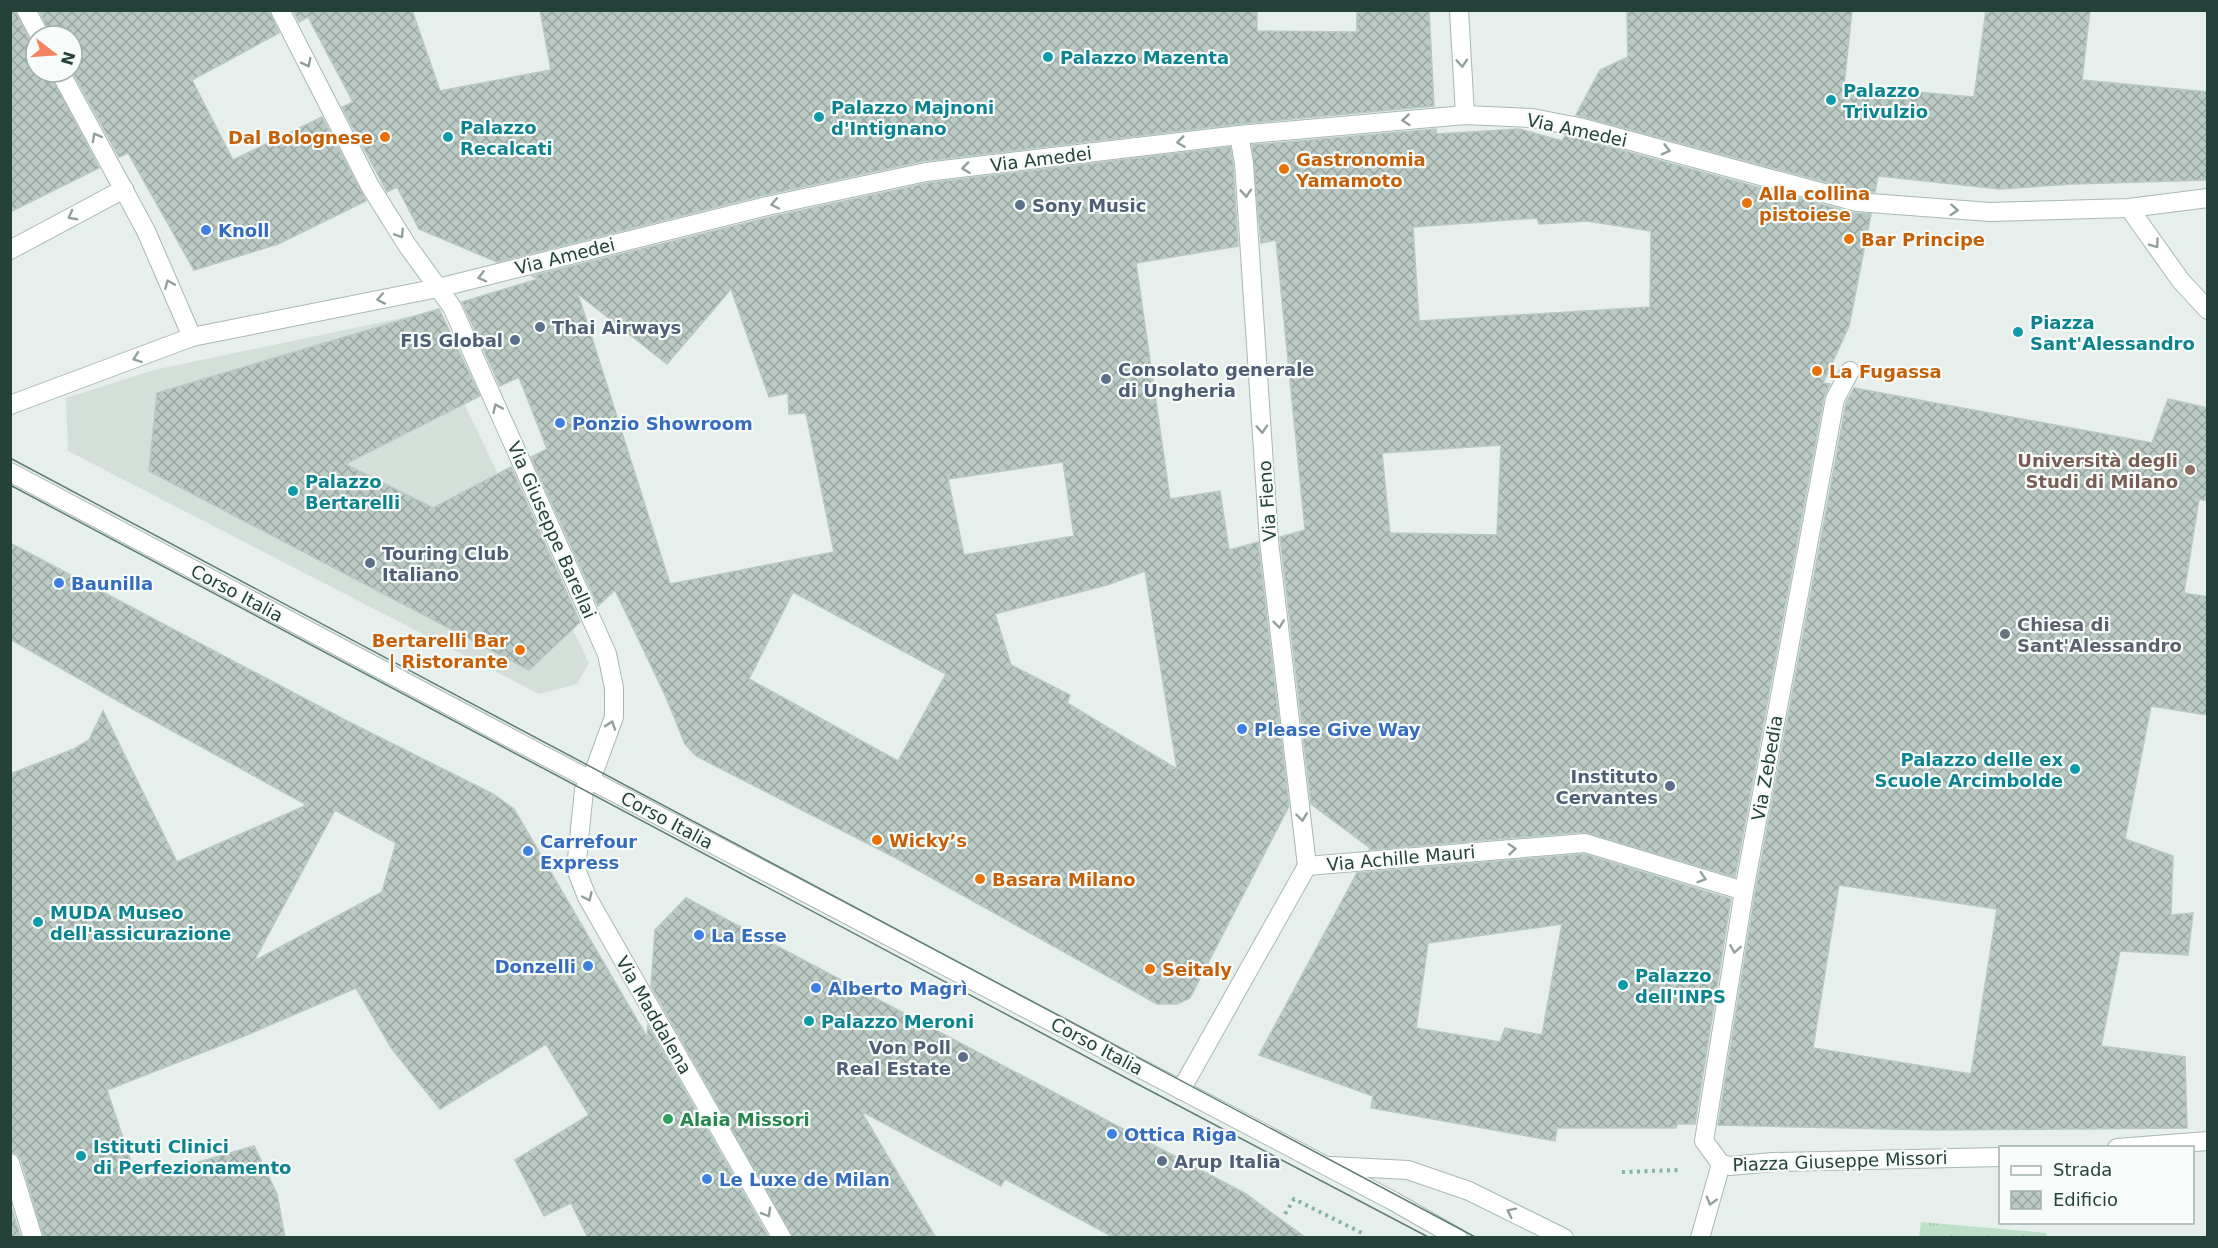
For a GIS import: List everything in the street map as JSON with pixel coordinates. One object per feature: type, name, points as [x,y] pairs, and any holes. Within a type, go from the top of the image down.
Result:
[{"type":"street","points":[[26,10],[34,24]]},
{"type":"street","name":"Via Giuseppe Barellai","points":[[280,10],[369,186],[407,245],[452,307],[607,654],[614,688],[614,717],[590,780]]},
{"type":"street","points":[[1459,10],[1465,114]]},
{"type":"street","points":[[67,84],[146,231],[192,338]]},
{"type":"street","name":"Via Amedei","points":[[10,405],[192,338],[438,288],[767,206],[926,172],[1239,135],[1465,114],[1532,118],[1578,127],[1857,202],[1990,212],[2129,208]]},
{"type":"street","name":"Via Fieno","points":[[1239,135],[1244,163],[1269,541],[1307,866]]},
{"type":"street","points":[[10,250],[124,189]]},
{"type":"street","points":[[2208,198],[2129,208],[2181,281],[2208,310]]},
{"type":"street","name":"Via Zebedia","points":[[1721,1164],[1704,1141],[1744,891],[1835,399],[1850,371]]},
{"type":"street","name":"Corso Italia","points":[[10,472],[1325,1166]]},
{"type":"street","name":"Via Maddalena","points":[[590,780],[584,790],[576,869],[587,897],[782,1238]]},
{"type":"street","name":"Via Achille Mauri","points":[[1181,1090],[1307,866],[1585,843],[1744,891]]},
{"type":"street","points":[[2138,1146],[2208,1141]]},
{"type":"street","name":"Piazza Giuseppe Missori","points":[[1700,1238],[1721,1164],[1730,1166],[1773,1162],[1999,1157]]},
{"type":"street","points":[[10,1163],[33,1238]]},
{"type":"street","points":[[1325,1166],[1458,1238]]},
{"type":"street","points":[[1325,1166],[1408,1170],[1469,1191],[1564,1238]]},
{"type":"street","points":[[1393,1201],[1431,1238]]},
{"type":"path","points":[[1622,1172],[1680,1170]]},
{"type":"path","points":[[1285,1214],[1294,1199],[1362,1233]]},
{"type":"shaded area","name":"Palazzo Bertarelli","points":[[421,314],[589,663],[577,684],[539,694],[68,451],[66,398],[154,370]]},
{"type":"green space","points":[[1921,1222],[2047,1233],[2046,1238],[1919,1237]]},
{"type":"building","points":[[10,10],[15,10],[24,29],[24,84],[55,84],[99,168],[10,212]]},
{"type":"building","points":[[39,10],[269,10],[279,33],[192,80],[233,160],[322,117],[366,201],[278,244],[194,270],[128,153],[119,157],[79,84],[84,84],[84,24],[45,24]]},
{"type":"building","points":[[293,10],[412,10],[440,91],[551,70],[540,10],[1257,10],[1257,31],[1357,32],[1357,10],[1429,10],[1434,106],[1238,124],[924,161],[765,195],[497,262],[419,229],[397,187],[387,192],[342,107],[353,102],[308,17],[299,22]]},
{"type":"building","name":"Palazzo Trivulzio","points":[[1627,10],[1852,10],[1844,86],[1974,97],[1986,10],[2090,10],[2082,80],[2208,92],[2208,180],[2072,184],[2000,189],[1878,176],[1875,192],[1859,191],[1576,115],[1600,70],[1628,57]]},
{"type":"building","points":[[1436,129],[1436,134],[1519,129],[1562,141],[1565,136],[1576,138],[1854,213],[1871,214],[1849,326],[1823,383],[1830,384],[1824,397],[1735,877],[1584,832],[1369,850],[1370,848],[1311,804],[1280,537],[1305,530],[1276,240],[1261,243],[1252,145]],"holes":[[[1537,218],[1539,224],[1587,221],[1651,231],[1650,307],[1419,321],[1413,227]],[[1501,445],[1497,535],[1390,533],[1382,453]]]},
{"type":"building","points":[[1230,147],[1238,246],[1136,263],[1170,499],[1220,491],[1229,550],[1258,542],[1289,806],[1190,998],[1177,1004],[1157,1004],[898,859],[696,756],[685,744],[666,697],[615,590],[598,606],[531,457],[547,449],[519,377],[500,386],[462,302],[538,279],[532,276],[770,217],[928,183]],"holes":[[[731,289],[769,397],[788,393],[789,414],[806,413],[834,552],[670,584],[578,294],[667,364]],[[1063,462],[1074,536],[964,555],[948,479]],[[1145,571],[1177,769],[1067,703],[1070,695],[1011,665],[995,614],[1107,585]],[[793,592],[946,674],[898,761],[749,679]]]},
{"type":"building","name":"Palazzo Bertarelli","points":[[439,309],[480,396],[345,464],[433,508],[511,467],[580,622],[529,670],[149,471],[157,393]]},
{"type":"building","points":[[1854,388],[2152,443],[2168,399],[2208,408],[2208,501],[2199,499],[2184,593],[2208,597],[2208,715],[2151,706],[2125,839],[2173,856],[2171,915],[2193,913],[2188,955],[2120,951],[2101,1046],[2185,1057],[2187,1128],[1934,1130],[1718,1125],[1755,893],[1846,403]],"holes":[[[1839,885],[1997,909],[1971,1074],[1813,1048]]]},
{"type":"building","points":[[10,543],[345,720],[493,794],[514,809],[647,1037],[648,1026],[769,1238],[588,1238],[571,1203],[544,1216],[515,1160],[589,1115],[546,1044],[440,1109],[392,1049],[356,988],[242,1037],[107,1090],[137,1180],[254,1146],[277,1194],[285,1238],[44,1238],[21,1160],[17,1154],[10,1152],[10,774],[74,749],[89,740],[103,711],[177,862],[307,805],[10,639]],"holes":[[[335,810],[396,843],[382,892],[254,961]]]},
{"type":"building","name":"Palazzo dell'INPS","points":[[1584,854],[1731,899],[1695,1124],[1677,1124],[1676,1128],[1557,1128],[1555,1141],[1371,1108],[1373,1096],[1259,1055],[1357,873]],"holes":[[[1562,924],[1542,1035],[1505,1028],[1500,1042],[1416,1028],[1428,943]]]},
{"type":"building","name":"Palazzo Meroni","points":[[686,898],[1246,1194],[1306,1238],[1115,1238],[1005,1179],[1001,1186],[861,1111],[936,1238],[793,1238],[651,986],[655,930]]},
{"type":"building","points":[[10,1203],[21,1238],[10,1238]]},
{"type":"tram line","points":[[10,458],[1477,1238]]},
{"type":"tram line","points":[[10,485],[1430,1238]]},
{"type":"place","name":"Palazzo Mazenta","points":[[1048,57]]},
{"type":"place","name":"Palazzo Trivulzio","points":[[1831,100]]},
{"type":"place","name":"Palazzo Majnoni d'Intignano","points":[[819,117]]},
{"type":"place","name":"Dal Bolognese","points":[[385,137]]},
{"type":"place","name":"Palazzo Recalcati","points":[[448,137]]},
{"type":"place","name":"Gastronomia Yamamoto","points":[[1284,169]]},
{"type":"place","name":"Alla collina pistoiese","points":[[1747,203]]},
{"type":"place","name":"Sony Music","points":[[1020,205]]},
{"type":"place","name":"Knoll","points":[[206,230]]},
{"type":"place","name":"Bar Principe","points":[[1849,239]]},
{"type":"place","name":"Thai Airways","points":[[540,327]]},
{"type":"place","name":"Piazza Sant'Alessandro","points":[[2018,332]]},
{"type":"place","name":"FIS Global","points":[[515,340]]},
{"type":"place","name":"La Fugassa","points":[[1817,371]]},
{"type":"place","name":"Consolato generale di Ungheria","points":[[1106,379]]},
{"type":"place","name":"Ponzio Showroom","points":[[560,423]]},
{"type":"place","name":"Università degli Studi di Milano","points":[[2190,470]]},
{"type":"place","name":"Palazzo Bertarelli","points":[[293,491]]},
{"type":"place","name":"Touring Club Italiano","points":[[370,563]]},
{"type":"place","name":"Baunilla","points":[[59,583]]},
{"type":"place","name":"Chiesa di Sant'Alessandro","points":[[2005,634]]},
{"type":"place","name":"Bertarelli Bar | Ristorante","points":[[520,650]]},
{"type":"place","name":"Please Give Way","points":[[1242,729]]},
{"type":"place","name":"Palazzo delle ex Scuole Arcimbolde","points":[[2075,769]]},
{"type":"place","name":"Instituto Cervantes","points":[[1670,786]]},
{"type":"place","name":"Wicky’s","points":[[877,840]]},
{"type":"place","name":"Carrefour Express","points":[[528,851]]},
{"type":"place","name":"Basara Milano","points":[[980,879]]},
{"type":"place","name":"MUDA Museo dell'assicurazione","points":[[38,922]]},
{"type":"place","name":"La Esse","points":[[699,935]]},
{"type":"place","name":"Donzelli","points":[[588,966]]},
{"type":"place","name":"Seitaly","points":[[1150,969]]},
{"type":"place","name":"Palazzo dell'INPS","points":[[1623,985]]},
{"type":"place","name":"Alberto Magrì","points":[[816,988]]},
{"type":"place","name":"Palazzo Meroni","points":[[809,1021]]},
{"type":"place","name":"Von Poll Real Estate","points":[[963,1057]]},
{"type":"place","name":"Alaia Missori","points":[[668,1119]]},
{"type":"place","name":"Ottica Riga","points":[[1112,1134]]},
{"type":"place","name":"Istituti Clinici di Perfezionamento","points":[[81,1156]]},
{"type":"place","name":"Arup Italia","points":[[1162,1161]]},
{"type":"place","name":"Le Luxe de Milan","points":[[707,1179]]}]
